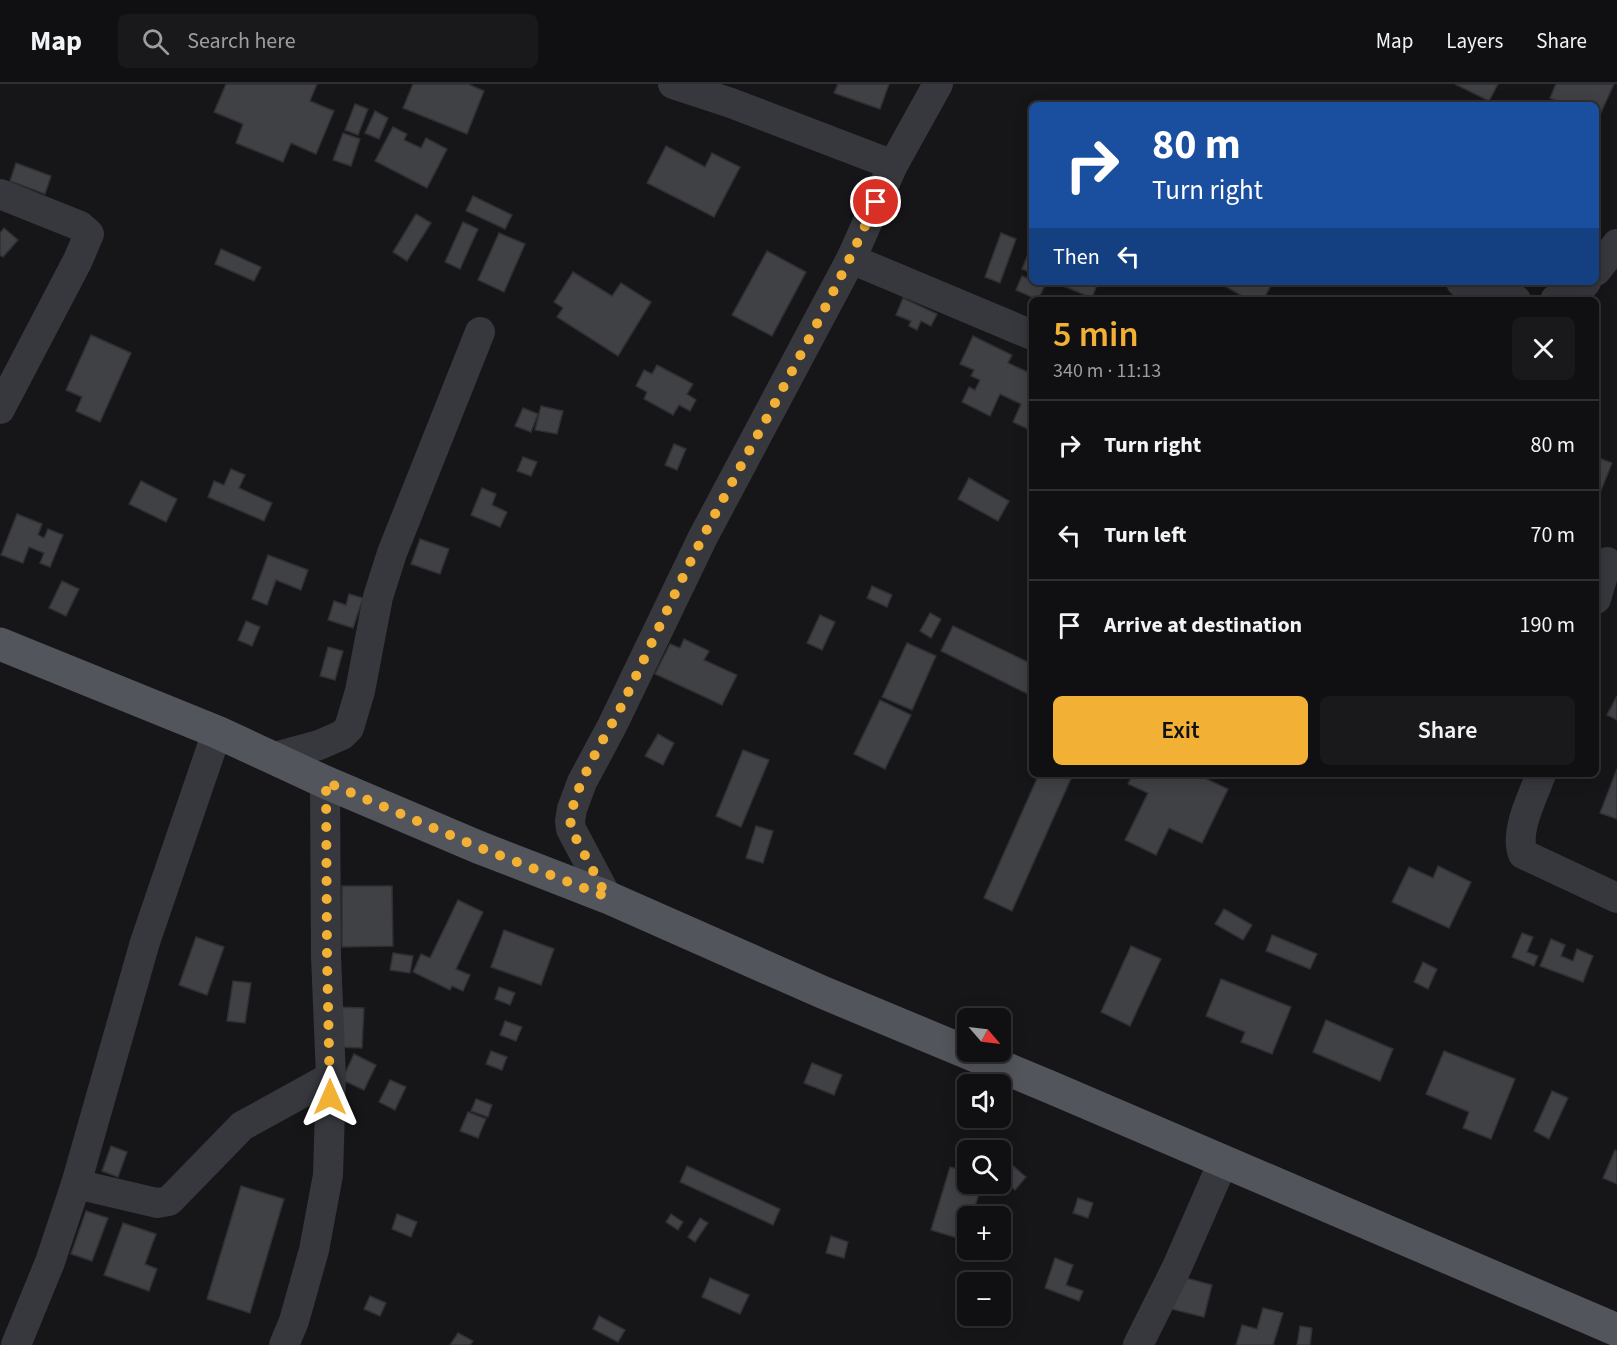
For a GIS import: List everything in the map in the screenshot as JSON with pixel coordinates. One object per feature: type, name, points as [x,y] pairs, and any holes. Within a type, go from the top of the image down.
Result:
[{"type":"main road","points":[[0,644],[218,732],[326,782],[478,847],[607,897],[822,992],[1617,1330]]},
{"type":"street","points":[[673,84],[731,103],[893,165]]},
{"type":"street","points":[[607,897],[571,829],[572,809],[582,782],[612,726],[703,537],[851,259],[893,165],[938,84]]},
{"type":"street","points":[[0,194],[80,226],[89,234],[78,260],[0,409]]},
{"type":"street","points":[[851,259],[1029,334]]},
{"type":"street","points":[[1469,285],[1499,297]]},
{"type":"street","points":[[1563,297],[1578,291],[1585,285]]},
{"type":"street","points":[[274,757],[319,745],[342,735],[349,728],[362,680],[378,597],[392,553],[480,332]]},
{"type":"street","points":[[1599,587],[1607,556]]},
{"type":"street","points":[[15,1345],[50,1262],[76,1184],[144,942],[218,732]]},
{"type":"street","points":[[1540,777],[1520,832],[1519,845],[1523,854],[1617,898]]},
{"type":"street","points":[[284,1345],[294,1321],[314,1250],[328,1175],[331,1077],[327,956],[326,782]]},
{"type":"street","points":[[76,1184],[157,1203],[169,1201],[242,1126],[331,1077]]},
{"type":"street","points":[[1138,1345],[1177,1267],[1222,1162]]},
{"type":"building","points":[[226,84],[317,84],[310,101],[334,111],[316,154],[291,143],[283,162],[236,143],[243,124],[214,112]]},
{"type":"building","points":[[413,84],[468,84],[484,91],[467,134],[403,108]]},
{"type":"building","points":[[838,84],[889,84],[880,109],[834,93]]},
{"type":"building","points":[[1455,84],[1498,84],[1489,101]]},
{"type":"building","points":[[1556,84],[1614,84],[1599,117],[1599,102],[1560,102],[1550,98]]},
{"type":"building","points":[[355,104],[368,109],[358,135],[345,130]]},
{"type":"building","points":[[375,111],[388,118],[379,139],[365,133]]},
{"type":"building","points":[[393,127],[407,134],[404,140],[421,148],[426,138],[447,149],[427,188],[375,161]]},
{"type":"building","points":[[343,133],[360,139],[351,166],[333,160]]},
{"type":"building","points":[[666,146],[705,167],[712,153],[740,167],[714,217],[647,183]]},
{"type":"building","points":[[16,163],[51,176],[45,194],[10,181]]},
{"type":"building","points":[[473,196],[512,215],[505,229],[466,211]]},
{"type":"building","points":[[416,214],[431,223],[407,261],[393,252]]},
{"type":"building","points":[[463,222],[478,229],[460,269],[445,262]]},
{"type":"building","points":[[4,228],[18,240],[3,257],[0,255],[0,233]]},
{"type":"building","points":[[499,233],[525,244],[504,292],[478,280]]},
{"type":"building","points":[[1001,233],[1016,239],[1000,283],[985,277]]},
{"type":"building","points":[[221,249],[261,267],[254,281],[215,264]]},
{"type":"building","points":[[767,251],[806,272],[772,336],[732,315]]},
{"type":"building","points":[[1029,252],[1029,272],[1022,269]]},
{"type":"building","points":[[573,272],[612,296],[621,283],[651,302],[618,356],[557,317],[563,308],[554,302]]},
{"type":"building","points":[[1022,276],[1029,279],[1029,285],[1045,285],[1039,297],[1031,297],[1016,290]]},
{"type":"building","points":[[1061,285],[1097,285],[1092,297]]},
{"type":"building","points":[[1223,285],[1271,285],[1265,297],[1242,296]]},
{"type":"building","points":[[903,298],[937,314],[931,326],[921,321],[917,330],[909,326],[911,321],[896,315]]},
{"type":"building","points":[[91,335],[131,353],[100,422],[76,411],[82,397],[66,390]]},
{"type":"building","points":[[973,336],[1012,355],[1008,363],[1029,373],[1029,430],[1013,422],[1021,404],[1000,394],[990,416],[962,402],[969,387],[975,390],[980,380],[971,376],[974,370],[960,364]]},
{"type":"building","points":[[657,365],[693,384],[687,394],[696,400],[690,411],[679,405],[673,415],[644,399],[647,392],[636,386],[644,370],[652,374]]},
{"type":"building","points":[[541,406],[563,411],[557,434],[535,430]]},
{"type":"building","points":[[523,408],[538,414],[531,432],[515,426]]},
{"type":"building","points":[[674,444],[686,449],[677,470],[665,465]]},
{"type":"building","points":[[523,457],[537,462],[531,476],[517,471]]},
{"type":"building","points":[[1599,458],[1612,463],[1599,496]]},
{"type":"building","points":[[231,469],[245,475],[239,488],[272,503],[264,521],[208,497],[214,481],[224,485]]},
{"type":"building","points":[[969,478],[1009,501],[998,521],[958,499]]},
{"type":"building","points":[[141,481],[177,499],[166,522],[129,504]]},
{"type":"building","points":[[482,488],[496,494],[492,505],[507,512],[500,527],[471,515]]},
{"type":"building","points":[[17,514],[42,524],[38,535],[44,538],[48,529],[63,535],[50,567],[40,563],[44,553],[29,547],[23,563],[1,555]]},
{"type":"building","points":[[420,539],[449,549],[440,574],[411,564]]},
{"type":"building","points":[[268,555],[308,570],[301,590],[276,580],[267,605],[252,599]]},
{"type":"building","points":[[62,581],[79,589],[66,616],[49,608]]},
{"type":"building","points":[[872,586],[892,595],[887,607],[867,598]]},
{"type":"building","points":[[349,594],[363,598],[353,628],[328,620],[334,601],[346,605]]},
{"type":"building","points":[[930,613],[941,619],[931,638],[920,631]]},
{"type":"building","points":[[820,615],[835,622],[822,650],[807,643]]},
{"type":"building","points":[[246,621],[260,627],[252,646],[238,640]]},
{"type":"building","points":[[953,626],[1029,663],[1029,695],[941,651]]},
{"type":"building","points":[[684,639],[709,651],[704,660],[737,675],[722,705],[655,674],[670,644],[680,648]]},
{"type":"building","points":[[907,643],[936,656],[912,710],[882,697]]},
{"type":"building","points":[[328,647],[343,651],[335,680],[320,676]]},
{"type":"building","points":[[1617,696],[1617,720],[1607,715]]},
{"type":"building","points":[[880,700],[911,715],[885,769],[854,754]]},
{"type":"building","points":[[658,734],[674,743],[663,765],[645,756]]},
{"type":"building","points":[[743,750],[769,760],[741,827],[716,816]]},
{"type":"building","points":[[1617,769],[1617,819],[1600,813]]},
{"type":"building","points":[[1038,777],[1072,777],[1012,911],[984,898]]},
{"type":"building","points":[[1132,777],[1202,777],[1228,789],[1202,843],[1169,828],[1156,855],[1125,840],[1148,793],[1128,784]]},
{"type":"building","points":[[756,826],[773,831],[763,863],[746,858]]},
{"type":"building","points":[[1438,866],[1471,882],[1449,928],[1392,902],[1409,867],[1433,878]]},
{"type":"building","points":[[342,886],[392,886],[393,946],[342,947]]},
{"type":"building","points":[[458,900],[483,912],[456,969],[470,975],[463,991],[452,986],[450,990],[413,972],[421,954],[430,958]]},
{"type":"building","points":[[1224,909],[1252,925],[1243,940],[1215,924]]},
{"type":"building","points":[[504,930],[554,949],[541,985],[491,967]]},
{"type":"building","points":[[1522,933],[1533,937],[1527,952],[1538,956],[1534,966],[1512,957]]},
{"type":"building","points":[[1272,935],[1317,954],[1310,969],[1266,951]]},
{"type":"building","points":[[196,937],[224,947],[207,995],[179,985]]},
{"type":"building","points":[[1551,939],[1565,945],[1561,956],[1573,961],[1577,949],[1593,956],[1583,982],[1540,966]]},
{"type":"building","points":[[1131,946],[1161,959],[1130,1026],[1101,1012]]},
{"type":"building","points":[[393,953],[413,956],[410,973],[390,970]]},
{"type":"building","points":[[1423,962],[1437,969],[1428,989],[1414,982]]},
{"type":"building","points":[[1221,979],[1291,1007],[1272,1054],[1241,1042],[1245,1032],[1206,1016]]},
{"type":"building","points":[[233,981],[251,983],[245,1023],[227,1021]]},
{"type":"building","points":[[499,987],[515,993],[510,1005],[495,999]]},
{"type":"building","points":[[336,1007],[364,1008],[362,1048],[335,1047]]},
{"type":"building","points":[[1326,1020],[1393,1049],[1380,1081],[1313,1052]]},
{"type":"building","points":[[505,1021],[522,1027],[516,1041],[500,1035]]},
{"type":"building","points":[[491,1051],[507,1057],[502,1070],[486,1064]]},
{"type":"building","points":[[1444,1051],[1515,1079],[1491,1139],[1463,1128],[1469,1112],[1426,1094]]},
{"type":"building","points":[[354,1054],[376,1065],[364,1090],[342,1080]]},
{"type":"building","points":[[812,1063],[842,1075],[834,1095],[804,1083]]},
{"type":"building","points":[[390,1080],[406,1087],[395,1110],[379,1102]]},
{"type":"building","points":[[1552,1091],[1568,1098],[1549,1139],[1534,1131]]},
{"type":"building","points":[[476,1099],[492,1105],[488,1117],[471,1111]]},
{"type":"building","points":[[468,1112],[486,1119],[478,1138],[460,1131]]},
{"type":"building","points":[[111,1146],[127,1152],[118,1177],[102,1171]]},
{"type":"building","points":[[1615,1150],[1617,1151],[1617,1184],[1603,1178]]},
{"type":"building","points":[[687,1166],[780,1209],[773,1225],[680,1182]]},
{"type":"building","points":[[1011,1166],[1026,1177],[1015,1190],[1011,1187]]},
{"type":"building","points":[[950,1167],[957,1169],[957,1194],[979,1194],[975,1206],[957,1206],[957,1238],[931,1230]]},
{"type":"building","points":[[241,1186],[284,1199],[250,1313],[207,1299]]},
{"type":"building","points":[[1078,1198],[1093,1203],[1088,1218],[1073,1213]]},
{"type":"building","points":[[86,1211],[108,1218],[92,1261],[71,1254]]},
{"type":"building","points":[[397,1214],[417,1222],[411,1237],[392,1229]]},
{"type":"building","points":[[671,1214],[683,1222],[678,1230],[666,1222]]},
{"type":"building","points":[[700,1218],[708,1223],[695,1242],[688,1237]]},
{"type":"building","points":[[123,1223],[156,1234],[145,1264],[157,1269],[149,1291],[104,1275]]},
{"type":"building","points":[[831,1236],[848,1242],[844,1258],[826,1253]]},
{"type":"building","points":[[1055,1258],[1073,1265],[1066,1285],[1083,1291],[1079,1301],[1045,1288]]},
{"type":"building","points":[[1179,1276],[1212,1285],[1204,1317],[1171,1309]]},
{"type":"building","points":[[710,1278],[749,1295],[740,1314],[702,1297]]},
{"type":"building","points":[[370,1296],[386,1303],[380,1316],[364,1309]]},
{"type":"building","points":[[1263,1308],[1283,1313],[1273,1345],[1236,1345],[1242,1325],[1257,1329]]},
{"type":"building","points":[[599,1316],[625,1330],[618,1342],[593,1329]]},
{"type":"building","points":[[1300,1326],[1312,1328],[1310,1345],[1297,1345]]},
{"type":"building","points":[[458,1333],[473,1341],[470,1345],[450,1345]]},
{"type":"route","points":[[330,1097],[326,782],[478,847],[607,897],[571,829],[572,809],[582,782],[612,726],[703,537],[851,259],[876,202]]}]
